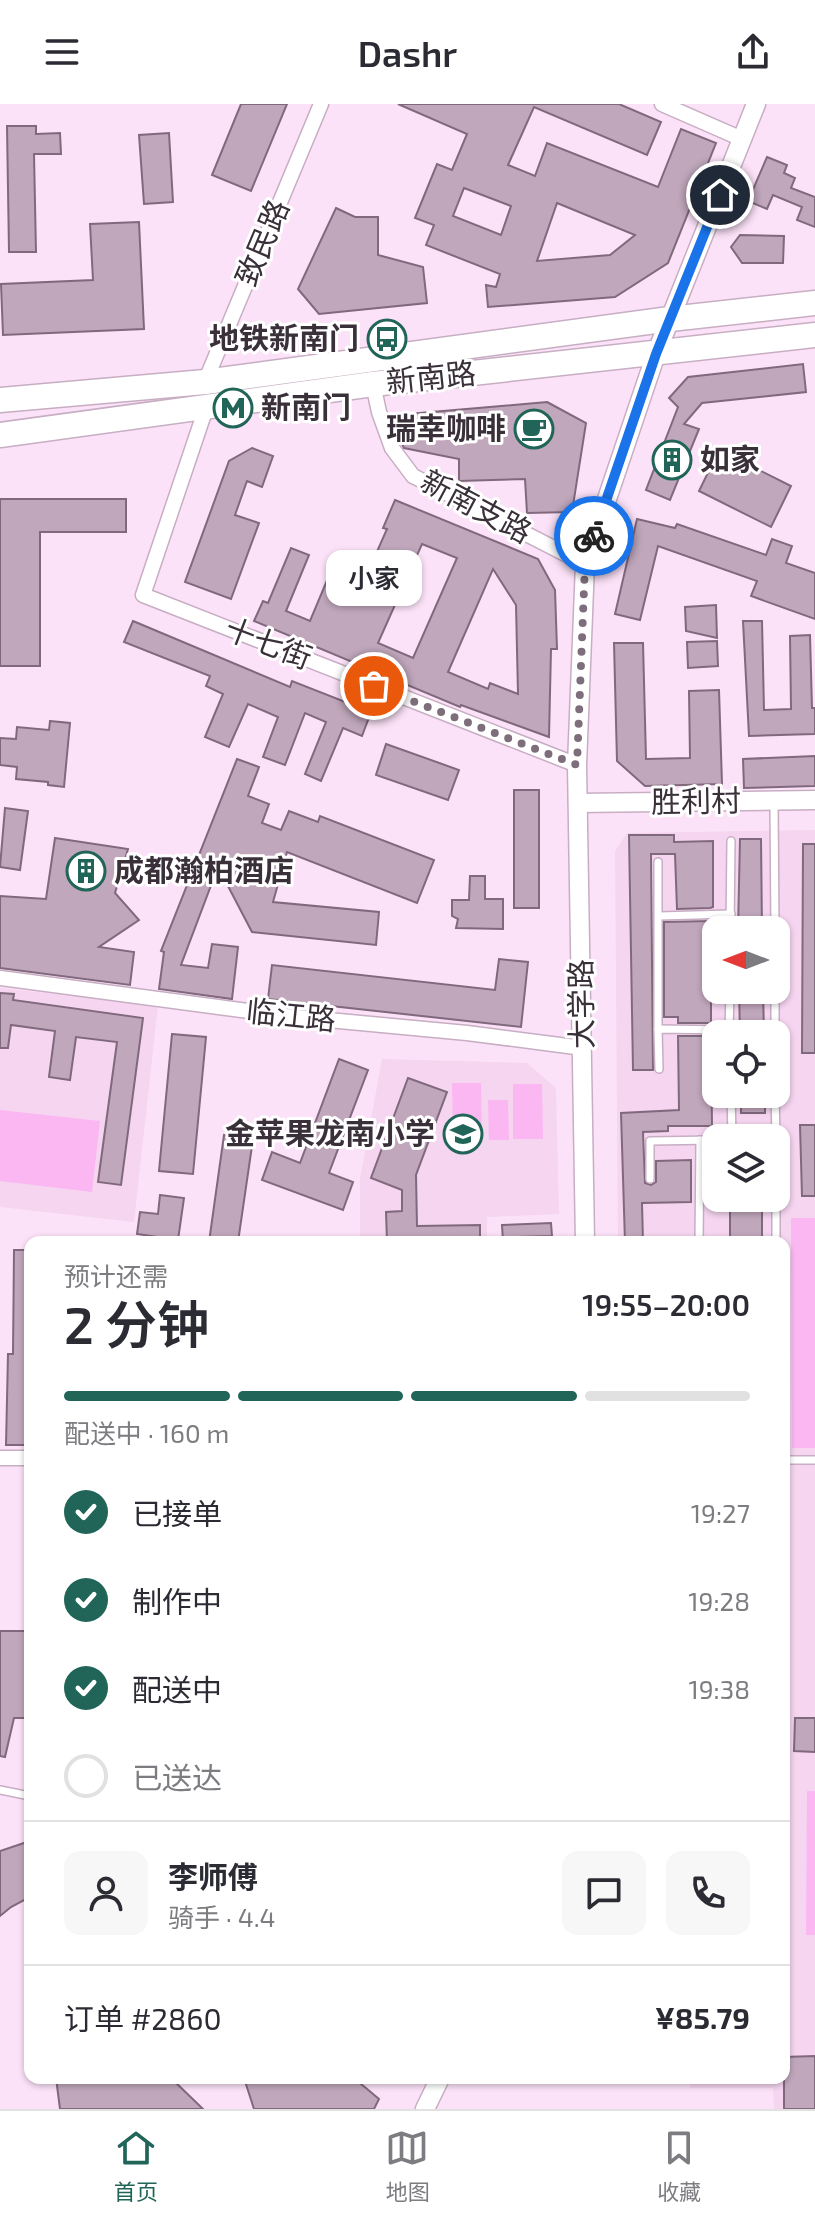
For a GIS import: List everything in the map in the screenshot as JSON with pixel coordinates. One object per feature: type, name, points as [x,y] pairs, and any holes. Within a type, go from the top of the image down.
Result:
[{"type":"main road","name":"新南路","points":[[0,400],[205,382],[670,319],[815,303]]},
{"type":"main road","name":"新南路","points":[[0,435],[373,384],[815,335]]},
{"type":"street","name":"致民路","points":[[205,382],[321,104]]},
{"type":"street","points":[[662,104],[742,139]]},
{"type":"street","name":"大学路","points":[[585,1236],[577,765],[585,564],[656,354],[756,104]]},
{"type":"street","name":"新南支路","points":[[373,384],[392,448],[413,476],[585,564]]},
{"type":"street","name":"十七街","points":[[206,408],[143,595],[577,765]]},
{"type":"street","name":"胜利村","points":[[578,803],[815,800]]},
{"type":"street","name":"临江路","points":[[0,978],[272,1015],[467,1033],[583,1048]]},
{"type":"street","points":[[0,1458],[24,1458]]},
{"type":"street","points":[[425,2109],[437,2084]]},
{"type":"lane","points":[[774,801],[775,916]]},
{"type":"lane","points":[[659,916],[731,914],[731,841]]},
{"type":"lane","points":[[658,862],[659,1069]]},
{"type":"lane","points":[[658,1029],[702,1031]]},
{"type":"lane","points":[[650,1179],[650,1141],[700,1140],[699,1236]]},
{"type":"lane","points":[[776,1212],[776,1236]]},
{"type":"lane","points":[[790,1460],[815,1460]]},
{"type":"lane","points":[[0,1790],[24,1795]]},
{"type":"shaded area","points":[[815,830],[815,2109],[774,2109],[773,2088],[690,2088],[690,2084],[790,2084],[790,1236],[618,1236],[615,851],[627,833]]},
{"type":"shaded area","points":[[0,988],[158,1005],[134,1222],[0,1207]]},
{"type":"shaded area","name":"金苹果龙南小学","points":[[382,1059],[527,1063],[556,1088],[559,1214],[487,1217],[487,1236],[360,1236],[360,1179]]},
{"type":"shaded area","points":[[452,1083],[481,1083],[482,1141],[453,1141]]},
{"type":"shaded area","points":[[513,1084],[542,1084],[543,1139],[513,1139]]},
{"type":"shaded area","points":[[488,1100],[508,1100],[509,1140],[489,1140]]},
{"type":"shaded area","points":[[0,1110],[100,1121],[92,1192],[0,1181]]},
{"type":"shaded area","points":[[791,1218],[815,1218],[815,1448],[792,1448]]},
{"type":"shaded area","points":[[807,1791],[815,1791],[815,1935],[806,1935]]},
{"type":"building","points":[[241,104],[287,104],[251,191],[212,175]]},
{"type":"building","points":[[398,104],[619,104],[661,122],[647,155],[534,107],[508,165],[535,176],[547,143],[658,187],[681,129],[716,143],[668,263],[615,297],[488,307],[486,285],[496,287],[500,274],[426,245],[434,225],[415,218],[437,164],[452,170],[467,134]],"holes":[[[464,188],[511,206],[501,235],[453,216]],[[557,203],[635,235],[610,255],[537,261]]]},
{"type":"building","points":[[7,126],[36,126],[36,134],[60,133],[61,154],[34,154],[36,252],[9,252]]},
{"type":"building","points":[[169,133],[173,202],[144,204],[139,135]]},
{"type":"building","points":[[767,157],[787,165],[784,173],[795,178],[791,188],[815,197],[815,227],[797,220],[802,207],[773,195],[767,209],[748,201]]},
{"type":"building","points":[[336,208],[355,217],[378,217],[378,255],[423,267],[427,303],[319,314],[298,289]]},
{"type":"building","points":[[139,222],[144,329],[3,335],[1,284],[93,280],[90,224]]},
{"type":"building","points":[[740,235],[784,236],[783,263],[742,263],[731,247]]},
{"type":"building","points":[[803,364],[806,392],[702,403],[684,424],[699,429],[670,500],[646,490],[678,407],[669,398],[688,377]]},
{"type":"building","points":[[547,402],[586,423],[572,512],[527,513],[525,479],[459,481],[459,459],[404,448],[400,440],[397,415]]},
{"type":"building","points":[[252,448],[273,456],[262,487],[247,481],[235,515],[259,523],[231,599],[185,582],[229,461]]},
{"type":"building","points":[[719,450],[791,486],[771,527],[699,491]]},
{"type":"building","points":[[0,499],[126,499],[126,532],[40,532],[40,666],[0,666]]},
{"type":"building","points":[[395,500],[538,559],[555,590],[557,649],[551,649],[549,737],[460,707],[254,621],[263,601],[268,603],[291,548],[309,555],[286,611],[310,621],[333,566],[365,579],[387,529],[383,528]],"holes":[[[422,544],[457,558],[413,658],[378,643]],[[493,569],[516,605],[518,694],[490,683],[488,689],[448,672]]]},
{"type":"building","points":[[637,519],[675,528],[677,524],[766,555],[772,539],[792,546],[786,563],[815,573],[815,619],[751,596],[757,581],[658,546],[640,620],[615,614]]},
{"type":"building","points":[[716,605],[717,638],[686,631],[685,607]]},
{"type":"building","points":[[133,621],[290,687],[292,681],[371,712],[362,736],[343,728],[321,781],[305,774],[326,722],[305,713],[285,765],[263,757],[278,717],[248,704],[229,747],[205,737],[223,694],[206,686],[210,676],[124,642]]},
{"type":"building","points":[[743,621],[762,621],[764,710],[791,709],[790,636],[810,635],[815,734],[749,736]]},
{"type":"building","points":[[717,641],[718,666],[688,668],[687,642]]},
{"type":"building","points":[[614,643],[643,643],[646,759],[690,758],[689,691],[719,690],[722,784],[645,786],[617,761]]},
{"type":"building","points":[[50,721],[70,723],[64,787],[16,779],[17,767],[0,765],[0,738],[16,739],[17,727],[49,730]]},
{"type":"building","points":[[386,744],[459,770],[448,800],[376,775]]},
{"type":"building","points":[[815,756],[815,786],[744,788],[743,759]]},
{"type":"building","points":[[237,759],[259,767],[248,796],[269,804],[262,823],[281,830],[289,811],[318,822],[320,816],[434,860],[417,903],[287,852],[273,902],[379,912],[376,945],[252,932],[218,867],[181,965],[208,968],[212,944],[238,947],[232,999],[159,989],[164,952],[161,951]]},
{"type":"building","points":[[514,790],[539,790],[539,908],[514,908]]},
{"type":"building","points":[[5,808],[28,811],[20,870],[0,867]]},
{"type":"building","points":[[629,835],[674,835],[674,842],[713,841],[713,907],[710,908],[677,909],[675,854],[651,854],[653,1070],[633,1070]]},
{"type":"building","points":[[55,838],[128,849],[115,893],[139,920],[99,947],[134,952],[130,985],[0,968],[0,896],[46,899]]},
{"type":"building","points":[[740,839],[761,839],[762,916],[738,916]]},
{"type":"building","points":[[803,844],[815,844],[815,1053],[802,1053]]},
{"type":"building","points":[[470,876],[485,876],[485,899],[503,899],[503,929],[456,928],[458,919],[452,916],[452,900],[469,900]]},
{"type":"building","points":[[702,921],[702,1004],[711,1004],[711,1020],[678,1023],[678,1017],[664,1017],[664,922]]},
{"type":"building","points":[[499,959],[528,962],[521,1027],[268,999],[272,965],[495,990]]},
{"type":"building","points":[[0,993],[14,994],[13,1000],[143,1018],[121,1185],[98,1182],[117,1042],[76,1037],[70,1080],[49,1077],[55,1031],[11,1025],[8,1048],[0,1048]]},
{"type":"building","points":[[739,1004],[763,1004],[764,1020],[740,1020]]},
{"type":"building","points":[[172,1034],[206,1037],[193,1174],[159,1171]]},
{"type":"building","points":[[678,1036],[702,1036],[702,1108],[712,1108],[712,1124],[668,1126],[668,1131],[643,1132],[645,1183],[651,1185],[656,1182],[656,1161],[691,1160],[691,1202],[642,1203],[643,1236],[625,1236],[621,1113],[679,1110]]},
{"type":"building","points":[[339,1059],[368,1070],[329,1173],[353,1182],[343,1210],[262,1180],[272,1152],[300,1163]]},
{"type":"building","points":[[408,1078],[447,1092],[416,1175],[417,1226],[480,1225],[480,1236],[387,1236],[386,1212],[402,1211],[402,1190],[371,1178]]},
{"type":"building","points":[[741,1108],[765,1108],[765,1113],[741,1113]]},
{"type":"building","points":[[800,1125],[815,1125],[815,1196],[802,1196]]},
{"type":"building","points":[[224,1135],[253,1139],[239,1236],[210,1236]]},
{"type":"building","points":[[160,1195],[184,1198],[179,1236],[137,1234],[140,1212],[158,1214]]},
{"type":"building","points":[[730,1212],[762,1212],[762,1236],[730,1236]]},
{"type":"building","points":[[551,1223],[552,1236],[503,1236],[502,1225]]},
{"type":"building","points":[[14,1250],[24,1250],[24,1445],[6,1445],[8,1354],[13,1354]]},
{"type":"building","points":[[0,1631],[24,1631],[24,1718],[14,1718],[5,1757],[0,1756]]},
{"type":"building","points":[[795,1718],[815,1718],[815,1752],[794,1751]]},
{"type":"building","points":[[24,1843],[24,1900],[0,1916],[0,1851]]},
{"type":"building","points":[[815,2056],[815,2109],[784,2109],[784,2084],[790,2084],[790,2057]]},
{"type":"building","points":[[57,2084],[177,2084],[203,2109],[60,2109]]},
{"type":"building","points":[[246,2084],[361,2084],[379,2099],[374,2109],[254,2109]]},
{"type":"way so far","points":[[374,686],[577,765],[585,564],[594,536]]},
{"type":"place","name":"地铁新南门","points":[[387,339]]},
{"type":"place","name":"新南门","points":[[233,408]]},
{"type":"place","name":"瑞幸咖啡","points":[[534,429]]},
{"type":"place","name":"如家","points":[[672,460]]},
{"type":"place","name":"小家","points":[[374,686]]},
{"type":"place","name":"成都瀚柏酒店","points":[[86,871]]},
{"type":"place","name":"金苹果龙南小学","points":[[463,1134]]},
{"type":"route","points":[[594,536],[656,354],[720,195]]}]
